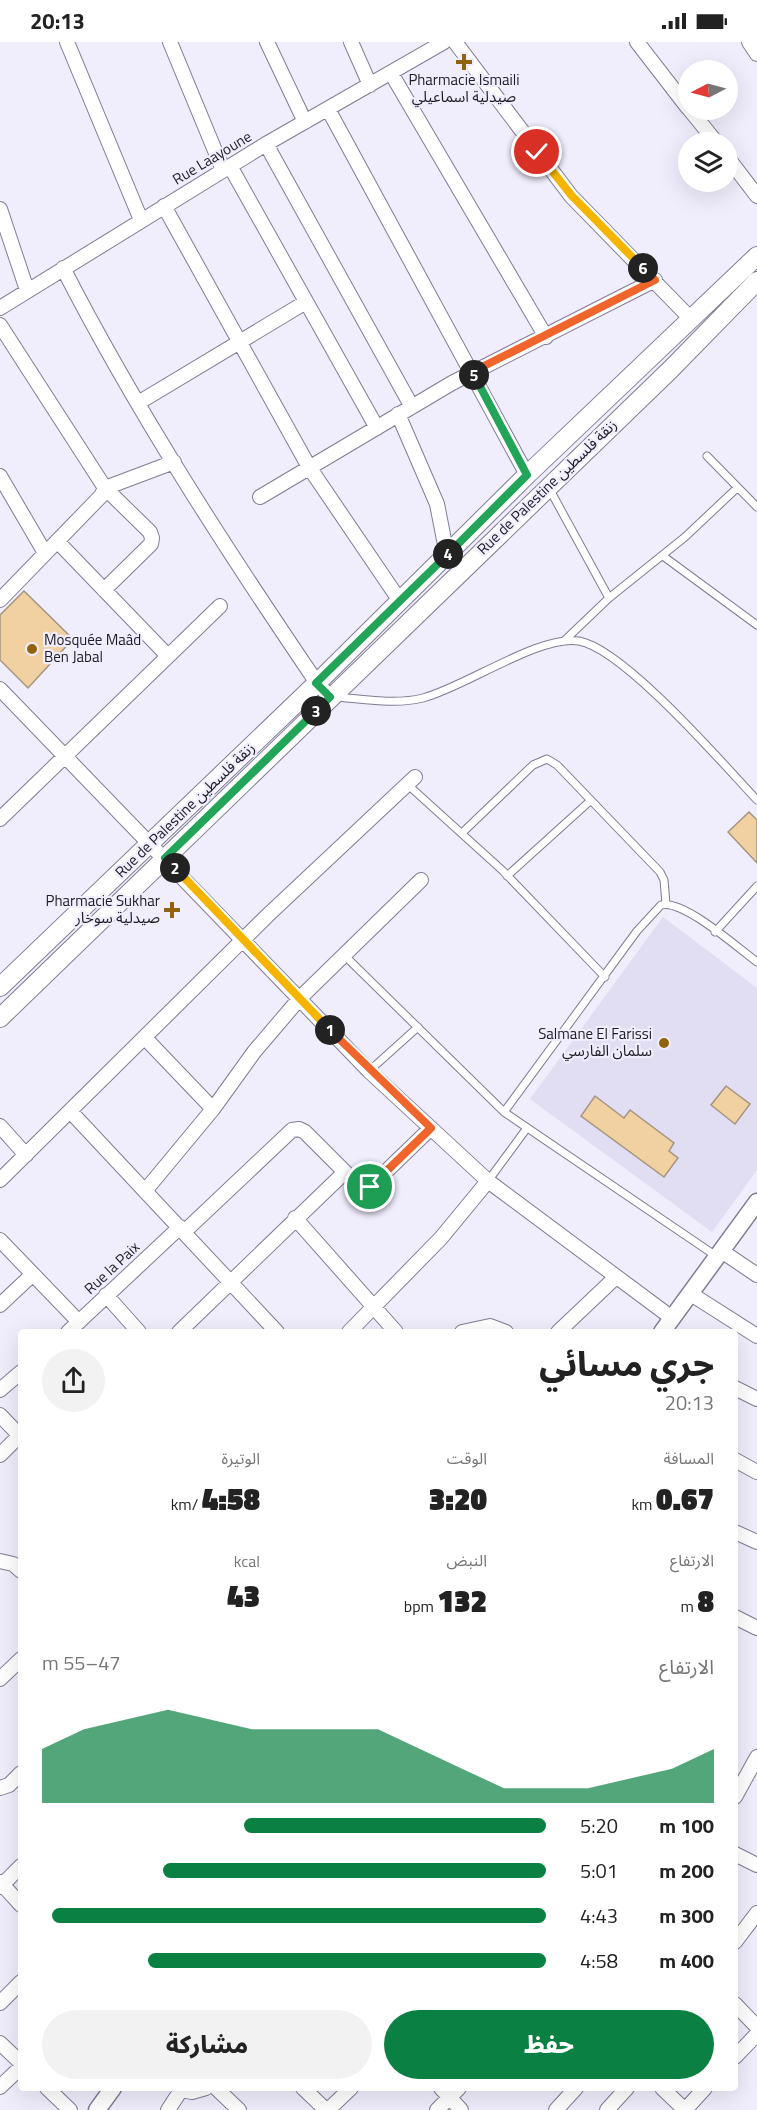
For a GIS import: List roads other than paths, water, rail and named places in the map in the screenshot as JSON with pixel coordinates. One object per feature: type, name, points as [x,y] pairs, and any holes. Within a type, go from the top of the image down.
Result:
[{"type":"main road","name":"Rue de Palestine زنقة فلسطين","points":[[0,987],[316,683],[527,475],[757,256]]},
{"type":"main road","name":"Rue de Palestine زنقة فلسطين","points":[[0,1018],[671,369],[757,281]]},
{"type":"street","points":[[67,42],[141,220]]},
{"type":"street","points":[[170,42],[226,168],[306,302],[377,428]]},
{"type":"street","points":[[267,42],[305,122]]},
{"type":"street","points":[[351,42],[370,85]]},
{"type":"street","name":"Rue Laayoune","points":[[0,308],[266,144],[444,42]]},
{"type":"street","points":[[455,42],[559,182],[692,320]]},
{"type":"street","points":[[638,42],[678,95]]},
{"type":"street","points":[[748,42],[757,54]]},
{"type":"street","points":[[391,73],[546,337]]},
{"type":"street","points":[[328,109],[527,475]]},
{"type":"street","points":[[698,120],[708,132]]},
{"type":"street","points":[[266,144],[412,407]]},
{"type":"street","points":[[738,171],[757,196]]},
{"type":"street","points":[[164,206],[309,467],[400,601]]},
{"type":"street","points":[[0,209],[27,290]]},
{"type":"street","points":[[63,268],[138,403],[239,568],[316,683],[330,697]]},
{"type":"street","points":[[260,497],[472,372],[546,337],[655,280]]},
{"type":"street","points":[[138,403],[306,302]]},
{"type":"street","points":[[0,325],[105,488],[150,532],[152,537],[151,544],[104,590]]},
{"type":"street","points":[[398,414],[437,504],[447,555]]},
{"type":"street","points":[[0,600],[101,496],[105,488],[174,462]]},
{"type":"street","points":[[0,476],[45,553]]},
{"type":"street","points":[[57,541],[166,655]]},
{"type":"street","points":[[0,819],[166,655],[220,606]]},
{"type":"street","points":[[0,689],[369,1071],[488,1181],[672,1318]]},
{"type":"street","points":[[0,1180],[146,1039],[244,940],[411,781]]},
{"type":"street","points":[[145,1191],[213,1109],[254,1052],[300,998],[420,880]]},
{"type":"street","points":[[146,1039],[213,1109]]},
{"type":"street","points":[[70,1111],[274,1329]]},
{"type":"street","points":[[0,1126],[26,1155]]},
{"type":"street","points":[[182,1329],[295,1218],[345,1173],[362,1189],[370,1187],[431,1128]]},
{"type":"street","name":"Rue la Paix","points":[[71,1329],[292,1130],[299,1129],[305,1132],[345,1173]]},
{"type":"street","points":[[352,1329],[441,1238],[488,1181]]},
{"type":"street","points":[[664,1329],[721,1255],[757,1202]]},
{"type":"street","points":[[295,1218],[376,1306],[394,1329]]},
{"type":"street","points":[[0,1240],[79,1322]]},
{"type":"street","points":[[721,1255],[757,1275]]},
{"type":"street","points":[[0,1305],[33,1274]]},
{"type":"street","points":[[561,1329],[616,1277]]},
{"type":"street","points":[[691,1294],[757,1336]]},
{"type":"street","points":[[106,1296],[136,1329]]},
{"type":"street","points":[[476,1329],[490,1326],[498,1329]]},
{"type":"street","points":[[0,1390],[18,1375]]},
{"type":"street","points":[[738,1390],[757,1399]]},
{"type":"street","points":[[0,1415],[18,1434]]},
{"type":"street","points":[[0,1455],[18,1438]]},
{"type":"street","points":[[738,1462],[757,1472]]},
{"type":"street","points":[[738,1533],[757,1542]]},
{"type":"street","points":[[0,1561],[13,1564],[18,1568]]},
{"type":"street","points":[[738,1618],[757,1628]]},
{"type":"street","points":[[0,1679],[18,1665]]},
{"type":"street","points":[[738,1792],[757,1757]]},
{"type":"street","points":[[0,1788],[9,1785],[18,1776]]},
{"type":"street","points":[[738,1856],[757,1865]]},
{"type":"street","points":[[18,1869],[1,1884],[18,1902]]},
{"type":"street","points":[[738,1938],[757,1913]]},
{"type":"street","points":[[0,2003],[18,1985]]},
{"type":"street","points":[[738,2007],[757,2027]]},
{"type":"street","points":[[738,2054],[757,2034]]},
{"type":"street","points":[[0,2043],[18,2062]]},
{"type":"street","points":[[0,2087],[18,2068]]},
{"type":"street","points":[[50,2091],[70,2110]]},
{"type":"street","points":[[97,2110],[111,2091]]},
{"type":"street","points":[[168,2110],[178,2091]]},
{"type":"street","points":[[219,2091],[239,2110]]},
{"type":"street","points":[[306,2091],[327,2110],[348,2091]]},
{"type":"street","points":[[437,2110],[449,2091],[461,2110]]},
{"type":"street","points":[[556,2110],[573,2091]]},
{"type":"street","points":[[607,2110],[624,2091]]},
{"type":"street","points":[[666,2091],[685,2110],[702,2091]]},
{"type":"lane","points":[[707,456],[757,507]]},
{"type":"lane","points":[[548,486],[609,598]]},
{"type":"lane","points":[[564,641],[609,598],[663,556],[737,489]]},
{"type":"lane","points":[[663,556],[757,625]]},
{"type":"lane","points":[[330,697],[402,701],[421,698],[454,688],[532,651],[564,641],[578,641],[592,645],[615,659],[682,720],[757,800]]},
{"type":"lane","points":[[462,833],[542,759],[548,759],[557,765],[660,872],[664,880],[666,904]]},
{"type":"lane","points":[[411,781],[605,977]]},
{"type":"lane","points":[[507,876],[590,801]]},
{"type":"lane","points":[[716,932],[757,886]]},
{"type":"lane","points":[[504,1112],[652,913],[666,904],[678,906],[757,962]]},
{"type":"lane","points":[[344,955],[504,1112],[721,1255]]},
{"type":"lane","points":[[369,1071],[418,1027]]},
{"type":"lane","points":[[488,1181],[527,1128]]},
{"type":"place","name":"Pharmacie Ismaili صيدلية اسماعيلي","points":[[464,62]]},
{"type":"place","name":"Mosquée Maâd Ben Jabal","points":[[32,649]]},
{"type":"place","name":"Pharmacie Sukhar صيدلية سوخار","points":[[172,910]]},
{"type":"place","name":"Salmane El Farissi سلمان الفارسي","points":[[664,1043]]}]
